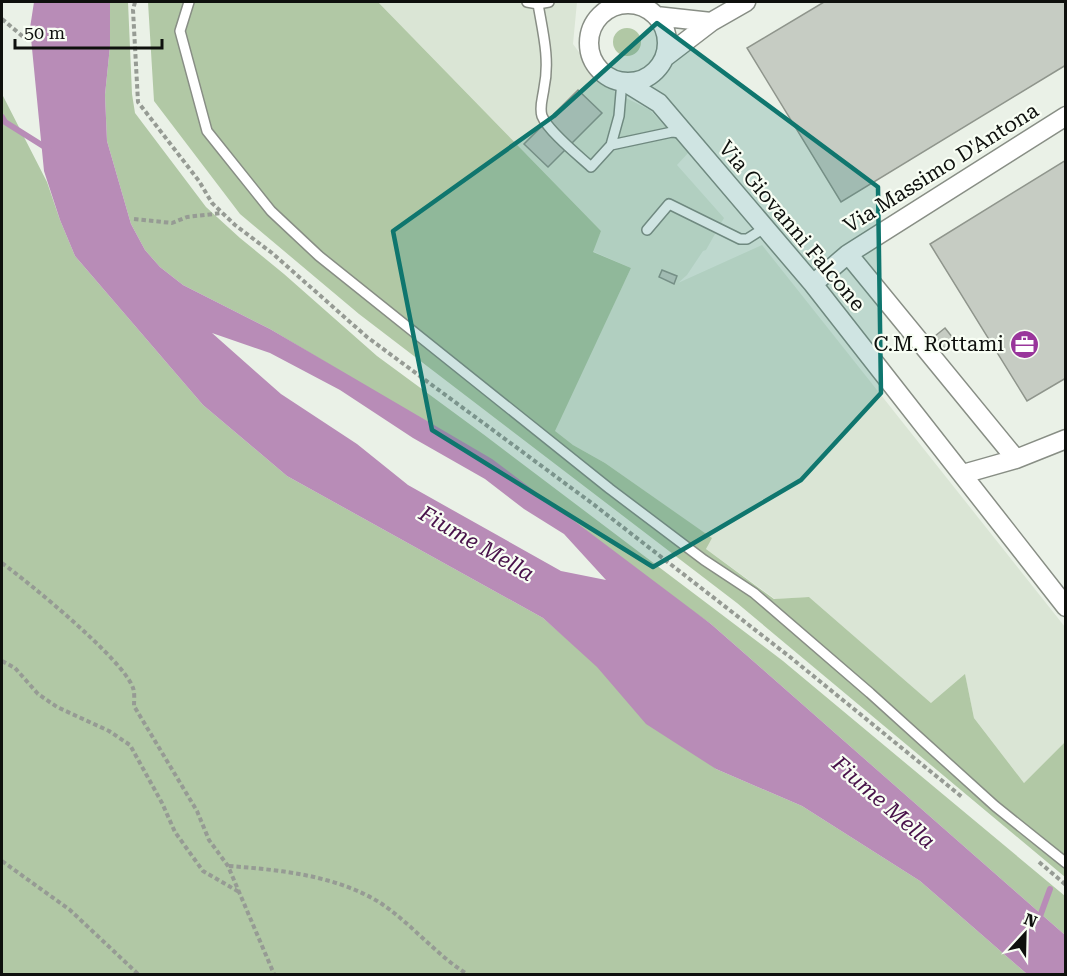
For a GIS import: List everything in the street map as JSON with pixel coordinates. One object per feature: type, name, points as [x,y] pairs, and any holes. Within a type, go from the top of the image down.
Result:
[{"type":"street","name":"Via Giovanni Falcone","points":[[592,2],[592,28],[589,43],[591,57],[599,69],[611,78],[623,81],[658,103],[686,133],[813,284],[1065,607]]},
{"type":"street","points":[[623,81],[643,79],[711,22],[746,2]]},
{"type":"street","points":[[592,28],[597,18],[606,11],[626,3],[643,7],[656,15],[711,22]]},
{"type":"street","points":[[656,15],[664,28],[667,43],[656,87],[658,103]]},
{"type":"street","name":"Via Massimo D'Antona","points":[[813,284],[848,254],[1065,116]]},
{"type":"street","points":[[848,254],[1016,459]]},
{"type":"street","points":[[963,474],[1016,459],[1065,439]]},
{"type":"lane","points":[[189,2],[180,31],[207,131],[271,211],[319,256],[610,489],[704,560],[754,593],[870,693],[995,806],[1065,862]]},
{"type":"lane","points":[[527,2],[538,4],[549,2]]},
{"type":"lane","points":[[538,4],[547,54],[547,71],[541,103],[543,117],[591,167],[611,145],[619,116],[623,81]]},
{"type":"lane","points":[[611,145],[672,132],[686,133]]},
{"type":"lane","points":[[647,230],[669,204],[740,239],[747,238],[766,227]]},
{"type":"path","points":[[135,2],[133,10],[138,102],[199,181],[212,203],[222,213],[272,253],[368,337],[593,504],[790,657],[965,800]]},
{"type":"path","points":[[2,19],[27,40]]},
{"type":"path","points":[[134,219],[172,223],[187,217],[222,213]]},
{"type":"path","points":[[2,563],[26,580],[124,672],[133,688],[134,706],[197,811],[209,840],[228,866],[274,975]]},
{"type":"path","points":[[2,661],[15,668],[38,694],[57,707],[109,731],[130,746],[162,803],[175,832],[203,871],[240,892]]},
{"type":"path","points":[[2,861],[70,910],[138,975]]},
{"type":"path","points":[[1038,861],[1065,885]]},
{"type":"path","points":[[228,866],[299,874],[336,883],[357,892],[378,902],[422,935],[447,961],[467,975]]},
{"type":"highlighted area","points":[[657,23],[878,187],[881,393],[801,480],[653,567],[432,430],[393,231],[554,116]]},
{"type":"shaded area","points":[[378,2],[577,2],[573,44],[595,74],[616,93],[650,110],[689,152],[677,165],[724,218],[706,250],[678,283],[762,245],[1065,627],[1065,742],[1024,783],[974,718],[965,675],[932,704],[809,597],[775,599],[706,549],[711,538],[605,463],[554,431],[631,268],[592,251],[601,231]]},
{"type":"green space","points":[[110,2],[128,2],[135,113],[206,207],[377,356],[783,661],[1065,896],[1065,935],[711,624],[417,417],[270,329],[183,285],[160,267],[145,250],[131,224],[107,141],[105,95],[110,46]]},
{"type":"green space","points":[[148,2],[378,2],[601,231],[593,252],[631,268],[555,431],[712,538],[706,549],[774,599],[809,597],[931,703],[965,674],[974,718],[1024,783],[1065,742],[1065,877],[737,603],[359,314],[240,214],[154,101]]},
{"type":"green space","points":[[627,28],[637,32],[641,42],[637,52],[627,56],[617,52],[613,42],[617,32]]},
{"type":"green space","points":[[2,94],[47,182],[75,256],[203,405],[287,476],[543,618],[716,769],[802,806],[920,881],[1027,974],[2,974]]},
{"type":"water","name":"Fiume Mella","points":[[34,2],[110,2],[110,46],[105,95],[107,141],[131,224],[145,250],[160,267],[183,285],[270,329],[492,459],[711,624],[1065,935],[1065,974],[1027,974],[920,881],[802,806],[716,769],[646,724],[597,667],[543,618],[287,476],[203,405],[75,256],[44,171],[30,28]],"holes":[[[212,333],[270,353],[340,390],[413,438],[485,479],[524,509],[564,534],[606,580],[561,571],[408,485],[357,444],[281,394]]]},
{"type":"building","points":[[824,2],[1066,2],[1066,65],[841,202],[747,48]]},
{"type":"building","points":[[578,90],[602,113],[548,167],[524,144]]},
{"type":"building","points":[[1066,160],[1066,378],[1027,401],[930,244]]},
{"type":"building","points":[[662,270],[677,276],[674,284],[659,277]]},
{"type":"building","points":[[945,328],[956,342],[946,350],[935,336]]},
{"type":"waterway","points":[[2,117],[5,122],[48,149]]},
{"type":"waterway","points":[[1039,919],[1050,889]]},
{"type":"place","name":"C.M. Rottami","points":[[1025,344]]}]
